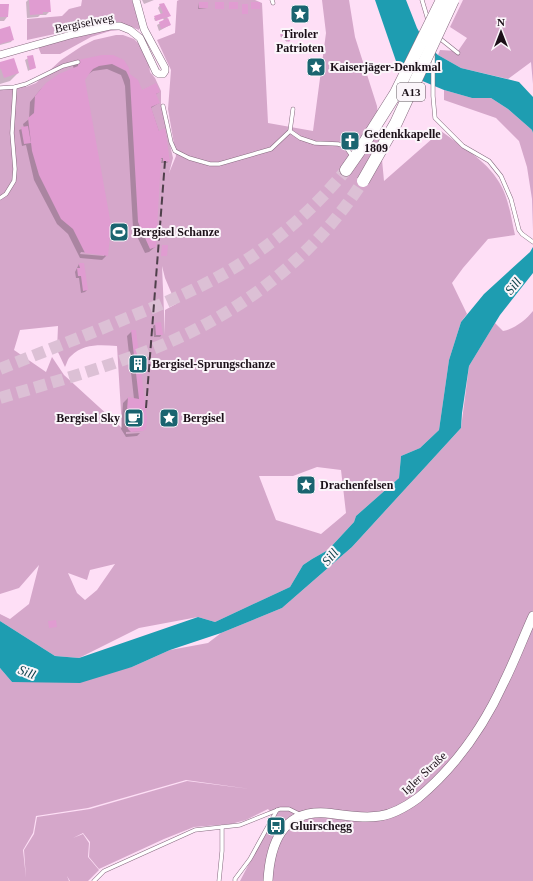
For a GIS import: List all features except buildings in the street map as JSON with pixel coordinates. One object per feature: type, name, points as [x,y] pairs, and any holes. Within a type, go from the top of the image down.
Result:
[{"type":"highway","name":"A13","points":[[346,170],[396,93],[442,0]]},
{"type":"highway","name":"A13","points":[[363,181],[396,122],[453,0]]},
{"type":"main road","name":"Igler Straße","points":[[268,881],[270,858],[273,846],[278,836],[286,826],[303,815],[325,813],[366,817],[390,814],[419,797],[452,765],[489,713],[505,682],[533,616]]},
{"type":"street","name":"Bergiselweg","points":[[0,55],[97,29],[110,26],[120,26],[130,30],[140,38],[156,72],[163,74],[165,68],[144,28],[136,0]]},
{"type":"lane","points":[[422,0],[431,30],[458,52]]},
{"type":"lane","points":[[432,34],[433,96],[435,118],[463,146],[489,161],[500,176],[511,199],[519,230],[531,241]]},
{"type":"lane","points":[[0,88],[14,87],[35,80],[63,66],[78,62]]},
{"type":"lane","points":[[0,198],[6,194],[14,181],[15,169],[12,133],[14,87]]},
{"type":"lane","points":[[163,106],[171,142],[175,151],[188,158],[210,164],[219,164],[271,149],[290,131],[293,109]]},
{"type":"lane","points":[[290,131],[300,138],[315,143],[338,144],[357,154]]},
{"type":"lane","points":[[94,881],[104,871],[195,830],[240,825],[280,809],[289,810],[303,815]]},
{"type":"lane","points":[[235,881],[250,859],[277,810]]},
{"type":"lane","points":[[219,881],[222,851],[222,828]]},
{"type":"shaded area","points":[[82,0],[132,0],[140,27],[139,30],[118,23],[75,32],[73,30],[27,40],[27,19],[62,16],[69,9],[81,6]]},
{"type":"shaded area","points":[[255,0],[262,3],[268,123],[313,131],[326,33],[322,0],[349,0],[355,37],[377,106],[384,181],[441,131],[473,154],[494,174],[505,195],[515,235],[488,239],[452,283],[467,314],[461,322],[449,360],[439,430],[420,448],[401,456],[399,478],[356,516],[354,522],[328,550],[303,565],[290,587],[215,622],[198,617],[139,628],[79,658],[55,656],[0,621],[0,614],[10,619],[29,604],[39,565],[19,588],[0,594],[0,88],[26,84],[26,87],[36,83],[61,60],[94,40],[116,35],[123,35],[134,39],[139,44],[149,64],[150,72],[155,78],[161,91],[161,104],[173,158],[169,173],[176,156],[168,109],[171,70],[157,40],[175,33],[177,1]],"holes":[[[162,266],[165,278],[176,304],[165,310],[165,335]],[[58,326],[57,350],[65,367],[68,359],[81,349],[93,346],[117,346],[122,428],[64,375],[52,357],[46,372],[14,350],[20,330]],[[317,467],[341,470],[346,513],[321,534],[276,520],[259,476],[293,476]],[[115,564],[97,590],[85,600],[77,593],[68,573],[87,580],[90,570]]]},
{"type":"shaded area","points":[[463,0],[533,0],[533,84],[531,62],[508,79],[461,68],[438,55],[440,50],[458,51],[467,38],[450,27]]},
{"type":"shaded area","points":[[123,27],[120,30],[110,31],[91,37],[60,54],[41,54],[37,44]]},
{"type":"shaded area","points":[[444,90],[472,98],[491,98],[508,109],[532,130],[533,230],[532,199],[527,167],[519,141],[496,118],[444,100]]},
{"type":"shaded area","points":[[533,311],[533,881],[240,881],[274,816],[268,809],[246,820],[231,824],[194,827],[99,869],[89,857],[90,842],[83,833],[73,838],[83,834],[89,843],[88,857],[99,870],[88,881],[70,881],[67,876],[69,881],[0,881],[0,668],[12,682],[132,667],[170,650],[208,643],[221,633],[282,608],[352,547],[461,428],[469,366],[495,323],[503,331],[507,330],[523,321]],"holes":[[[186,780],[250,789],[187,781],[90,809],[37,817],[34,834],[24,850],[26,878],[23,850],[33,833],[36,816],[88,808]]]},
{"type":"water","points":[[375,0],[406,0],[417,28],[426,44],[438,55],[461,68],[519,82],[533,97],[533,133],[532,130],[508,109],[491,98],[472,98],[444,90],[408,75],[397,64]]},
{"type":"water","name":"Sill","points":[[533,247],[533,273],[500,315],[469,366],[461,428],[352,547],[282,608],[221,633],[170,650],[132,667],[80,683],[12,682],[0,668],[0,621],[55,656],[79,658],[198,617],[215,622],[290,587],[303,565],[328,550],[354,522],[356,516],[399,478],[401,456],[420,448],[439,430],[449,360],[461,322],[484,294],[530,252]]},
{"type":"tunnel","points":[[0,369],[167,302],[232,269],[279,237],[307,212],[346,170]]},
{"type":"tunnel","points":[[0,398],[126,359],[167,343],[224,314],[277,277],[301,255],[324,232],[344,208],[363,181]]},
{"type":"railway","points":[[146,408],[165,161]]},
{"type":"place","name":"Tiroler Patrioten","points":[[300,14]]},
{"type":"place","name":"Kaiserjäger-Denkmal","points":[[316,67]]},
{"type":"place","name":"Gedenkkapelle 1809","points":[[350,141]]},
{"type":"place","name":"Bergisel Schanze","points":[[119,232]]},
{"type":"place","name":"Bergisel-Sprungschanze","points":[[138,364]]},
{"type":"place","name":"Bergisel Sky","points":[[134,418]]},
{"type":"place","name":"Bergisel","points":[[169,418]]},
{"type":"place","name":"Drachenfelsen","points":[[306,485]]},
{"type":"place","name":"Gluirschegg","points":[[276,826]]}]
